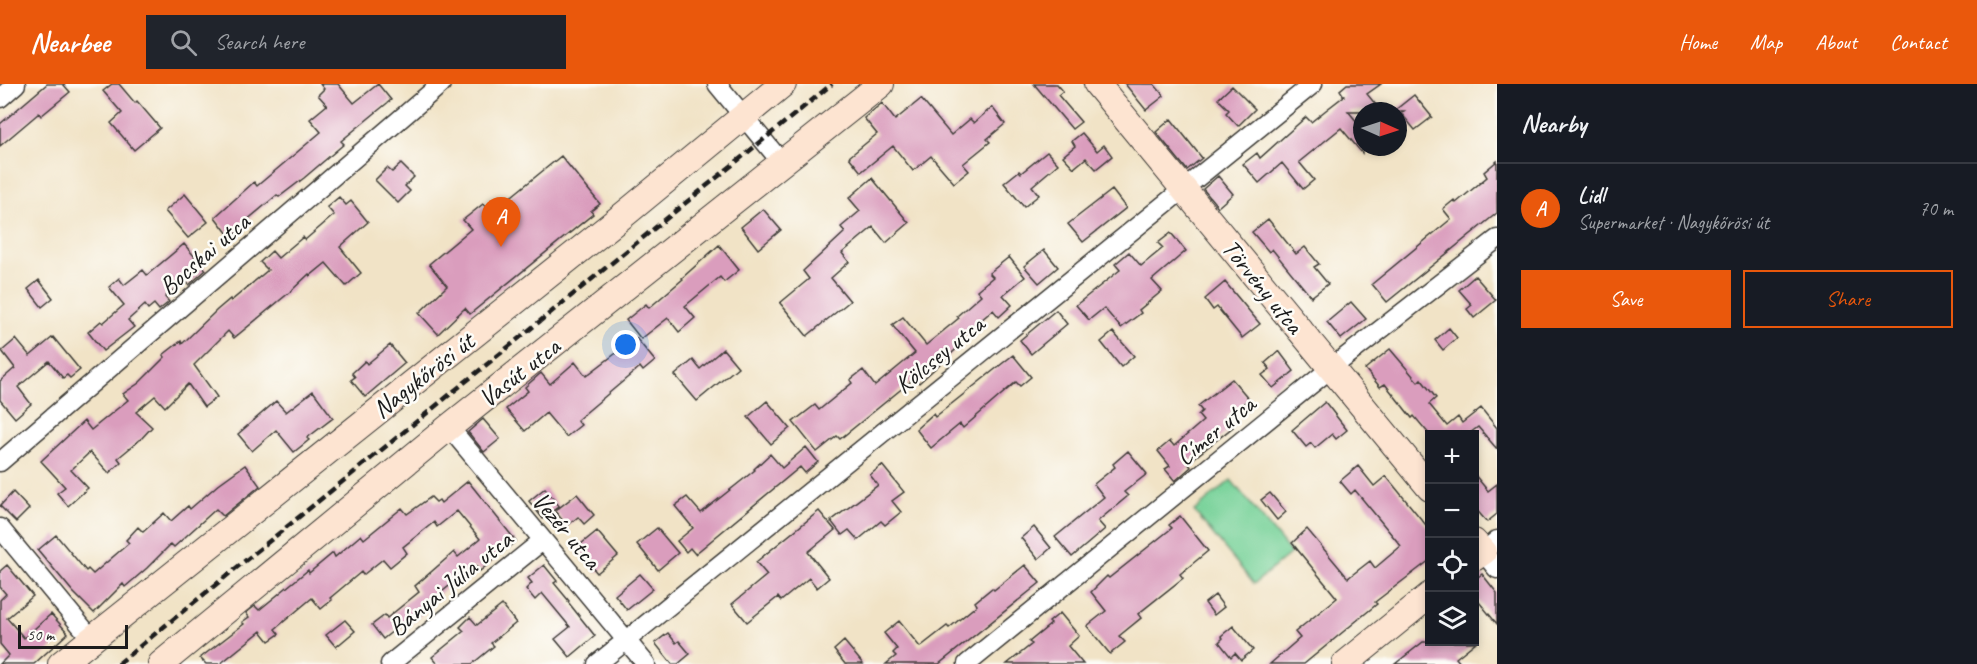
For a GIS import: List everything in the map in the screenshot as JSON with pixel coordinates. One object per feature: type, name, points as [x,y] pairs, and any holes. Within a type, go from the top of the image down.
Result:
[{"type":"street","points":[[0,98],[16,84]]},
{"type":"street","name":"Bocskai utca","points":[[0,462],[441,84]]},
{"type":"street","points":[[717,84],[782,163]]},
{"type":"street","name":"Nagykőrösi út","points":[[61,664],[616,221],[783,84]]},
{"type":"street","name":"Vasút utca","points":[[161,664],[449,427],[881,84]]},
{"type":"street","name":"Törvény utca","points":[[1097,84],[1427,484]]},
{"type":"street","name":"Kölcsey utca","points":[[597,664],[1313,84]]},
{"type":"street","name":"Címer utca","points":[[967,664],[1330,369],[1493,249]]},
{"type":"street","name":"Vezér utca","points":[[449,427],[646,664]]},
{"type":"street","points":[[0,528],[91,638]]},
{"type":"street","name":"Bányai Júlia utca","points":[[390,664],[542,541]]},
{"type":"street","points":[[1345,664],[1425,599]]},
{"type":"green space","points":[[1231,480],[1291,553],[1254,584],[1194,511]]},
{"type":"building","points":[[47,84],[63,84],[70,92],[41,116],[39,113],[0,146],[0,124]]},
{"type":"building","points":[[112,84],[119,84],[160,128],[134,150],[111,123],[122,113],[103,91]]},
{"type":"building","points":[[320,84],[338,84],[354,103],[378,84],[391,100],[341,141],[344,144],[304,178],[279,197],[277,195],[246,221],[248,223],[231,238],[215,217],[254,182],[257,186],[321,132],[310,119],[327,105],[318,95],[324,89]]},
{"type":"building","points":[[1034,84],[1057,84],[1063,91],[1058,95],[1081,122],[1072,129]]},
{"type":"building","points":[[1125,84],[1154,84],[1164,96],[1146,110]]},
{"type":"building","points":[[1347,84],[1381,84],[1367,94],[1374,102],[1353,102],[1353,111],[1348,111],[1353,117],[1353,142],[1341,128],[1299,162],[1314,180],[1303,189],[1282,163],[1259,183],[1243,164],[1257,153],[1260,158],[1306,117],[1311,122],[1344,96],[1340,90]]},
{"type":"building","points":[[1232,86],[1255,109],[1238,126],[1226,113],[1229,110],[1218,99]]},
{"type":"building","points":[[1414,95],[1432,117],[1415,130],[1407,120],[1405,102]]},
{"type":"building","points":[[921,99],[951,135],[970,119],[974,123],[992,107],[1005,124],[987,139],[990,142],[963,164],[969,171],[954,183],[931,156],[913,171],[893,146],[861,172],[849,157],[877,134],[864,118],[882,103],[895,120]]},
{"type":"building","points":[[1171,119],[1202,158],[1187,170],[1156,132]]},
{"type":"building","points":[[1082,133],[1097,151],[1104,145],[1112,156],[1096,169],[1086,158],[1074,168],[1063,156],[1075,146],[1072,141]]},
{"type":"building","points":[[1047,152],[1058,164],[1032,186],[1039,195],[1024,207],[1004,183],[1019,171],[1021,173]]},
{"type":"building","points":[[561,156],[600,204],[591,211],[593,214],[470,314],[465,308],[438,334],[419,313],[447,286],[429,264],[471,229],[463,220],[483,204],[491,213]]},
{"type":"building","points":[[1497,161],[1497,213],[1387,302],[1372,284],[1451,219],[1443,209],[1454,200],[1456,203],[1487,177],[1484,172]]},
{"type":"building","points":[[401,164],[414,177],[405,186],[410,191],[398,203],[375,180],[387,168],[392,172]]},
{"type":"building","points":[[1218,176],[1233,194],[1218,207],[1203,189]]},
{"type":"building","points":[[872,178],[909,223],[886,243],[873,227],[842,253],[849,262],[831,278],[850,301],[807,336],[780,303],[809,279],[803,271],[845,232],[841,227],[860,211],[849,198]]},
{"type":"building","points":[[1112,190],[1126,208],[1083,242],[1068,224]]},
{"type":"building","points":[[185,194],[208,222],[188,238],[165,211]]},
{"type":"building","points":[[339,197],[346,205],[351,201],[368,222],[340,247],[361,273],[346,286],[326,263],[310,276],[309,274],[234,338],[228,331],[194,365],[217,397],[204,407],[188,384],[165,407],[155,396],[136,412],[152,427],[118,458],[121,462],[109,473],[90,452],[71,470],[88,488],[68,506],[57,493],[65,487],[41,461],[84,421],[91,430],[128,400],[123,394],[139,383],[165,357],[163,355],[181,341],[182,344],[217,310],[268,270],[260,262],[272,251],[278,258],[303,237],[305,240],[334,215],[327,207]]},
{"type":"building","points":[[763,209],[781,230],[758,249],[741,227]]},
{"type":"building","points":[[1268,219],[1296,254],[1305,247],[1319,264],[1314,267],[1328,284],[1311,297],[1272,249],[1269,252],[1252,232]]},
{"type":"building","points":[[1171,233],[1186,251],[1152,280],[1162,291],[1139,310],[1141,313],[1121,328],[1104,308],[1089,320],[1076,305],[1120,270],[1115,264],[1129,252],[1141,266],[1163,248],[1158,243]]},
{"type":"building","points":[[184,244],[206,270],[189,285],[185,280],[165,297],[169,302],[159,310],[154,304],[148,309],[145,305],[128,320],[134,327],[103,351],[88,332],[101,321],[103,323],[124,305],[109,287],[119,278],[124,285],[143,270],[147,275]]},
{"type":"building","points":[[719,245],[739,270],[724,282],[720,277],[685,306],[695,318],[679,332],[668,318],[641,339],[626,320],[646,304],[649,308]]},
{"type":"building","points":[[1044,250],[1058,267],[1039,283],[1024,266]]},
{"type":"building","points":[[1009,257],[1025,277],[1003,295],[1012,305],[999,317],[993,310],[961,337],[964,342],[919,383],[915,378],[840,439],[837,436],[817,452],[793,422],[815,405],[819,410],[852,383],[850,380],[863,370],[875,386],[915,353],[892,325],[903,317],[926,345],[959,318],[957,316],[981,295],[977,290],[993,277],[989,273]]},
{"type":"building","points":[[1475,276],[1496,300],[1474,318],[1467,309],[1472,305],[1459,290]]},
{"type":"building","points":[[39,280],[53,298],[42,307],[28,289]]},
{"type":"building","points":[[1225,282],[1260,324],[1242,338],[1217,307],[1213,310],[1205,299]]},
{"type":"building","points":[[1351,302],[1366,319],[1341,339],[1327,322]]},
{"type":"building","points":[[1056,310],[1067,324],[1031,354],[1020,340]]},
{"type":"building","points":[[1449,328],[1457,338],[1443,350],[1435,340]]},
{"type":"building","points":[[1113,332],[1134,356],[1121,367],[1101,342]]},
{"type":"building","points":[[53,337],[80,370],[70,378],[67,375],[63,378],[49,361],[18,387],[31,404],[15,418],[0,400],[0,381],[15,368],[2,351],[16,339],[30,356]]},
{"type":"building","points":[[636,338],[655,361],[643,371],[640,367],[577,420],[581,425],[566,437],[546,413],[525,431],[506,409],[528,391],[525,387],[541,373],[550,384],[575,362],[586,376]]},
{"type":"building","points":[[390,345],[405,363],[365,397],[351,380],[355,377],[352,373],[365,361],[367,364]]},
{"type":"building","points":[[723,349],[738,367],[697,401],[675,375],[693,360],[700,369]]},
{"type":"building","points":[[1390,349],[1418,382],[1421,379],[1436,398],[1429,404],[1447,426],[1458,417],[1462,423],[1481,408],[1497,428],[1497,449],[1478,427],[1474,430],[1426,430],[1414,416],[1412,418],[1385,384],[1380,387],[1365,369]]},
{"type":"building","points":[[1279,351],[1294,371],[1273,388],[1262,375],[1270,369],[1265,363]]},
{"type":"building","points":[[1013,355],[1031,377],[1020,386],[1016,382],[963,428],[960,424],[931,448],[916,429],[933,414],[935,417]]},
{"type":"building","points":[[1232,379],[1249,399],[1226,417],[1233,427],[1188,463],[1191,467],[1175,481],[1165,469],[1170,466],[1158,451],[1170,441],[1174,446],[1203,421],[1198,415],[1202,411],[1198,406]]},
{"type":"building","points":[[313,391],[333,418],[307,438],[309,440],[294,452],[276,430],[252,451],[238,434],[276,401],[286,412]]},
{"type":"building","points":[[767,401],[790,428],[771,444],[748,417]]},
{"type":"building","points":[[1325,402],[1347,430],[1336,439],[1332,434],[1315,448],[1311,443],[1306,447],[1292,430]]},
{"type":"building","points":[[483,419],[500,439],[484,452],[468,432]]},
{"type":"building","points":[[806,447],[818,462],[805,473],[800,467],[695,554],[690,548],[686,552],[677,541],[693,528],[675,506],[687,497],[701,513],[755,470],[770,454],[782,468]]},
{"type":"building","points":[[1128,451],[1147,474],[1124,492],[1128,496],[1098,521],[1105,529],[1072,557],[1055,537],[1104,497],[1094,484],[1115,467],[1113,464]]},
{"type":"building","points":[[245,465],[260,486],[223,516],[216,509],[174,547],[171,544],[125,587],[123,584],[94,613],[38,550],[56,535],[86,571],[88,569],[93,574],[129,543],[126,540],[138,527],[143,532],[164,513],[171,521],[188,506],[190,509]]},
{"type":"building","points":[[882,465],[904,492],[892,501],[901,512],[885,525],[881,521],[858,540],[849,530],[842,535],[831,521],[878,485],[870,475]]},
{"type":"building","points":[[1358,466],[1374,486],[1386,476],[1425,524],[1425,564],[1375,602],[1377,604],[1304,664],[1270,664],[1300,638],[1295,632],[1337,598],[1292,543],[1307,529],[1348,578],[1370,561],[1375,568],[1401,546],[1355,490],[1351,494],[1340,481]]},
{"type":"building","points":[[1479,480],[1488,491],[1497,484],[1497,514],[1487,522],[1479,513]]},
{"type":"building","points":[[468,481],[516,541],[480,571],[476,566],[460,580],[459,578],[421,609],[424,612],[407,626],[404,622],[383,639],[372,625],[385,615],[387,618],[419,592],[415,586],[454,552],[458,557],[480,539],[457,511],[437,527],[434,522],[403,547],[407,553],[390,567],[383,559],[363,575],[361,572],[330,598],[332,600],[321,609],[312,598],[275,629],[279,634],[269,641],[261,631],[220,664],[206,664],[200,658],[244,624],[242,622],[249,617],[246,613],[255,606],[259,610],[333,553],[335,557],[361,535],[364,539],[402,508],[407,514],[431,497],[441,503]]},
{"type":"building","points":[[545,488],[559,506],[543,519],[529,501]]},
{"type":"building","points":[[13,492],[29,509],[16,522],[0,506]]},
{"type":"building","points":[[1270,493],[1286,512],[1277,520],[1261,500]]},
{"type":"building","points":[[577,494],[594,515],[584,524],[578,517],[567,526],[555,511]]},
{"type":"building","points":[[819,511],[835,530],[808,552],[829,578],[817,588],[809,578],[781,601],[778,597],[747,622],[732,604],[767,575],[756,562]]},
{"type":"building","points":[[1180,516],[1208,551],[1180,574],[1183,578],[1138,614],[1141,618],[1119,636],[1125,642],[1110,654],[1087,626],[1106,611],[1091,592],[1107,576],[1109,578],[1172,528],[1169,525]]},
{"type":"building","points":[[1034,527],[1051,548],[1038,559],[1021,538]]},
{"type":"building","points":[[657,528],[678,553],[658,570],[637,544]]},
{"type":"building","points":[[597,531],[618,556],[597,573],[576,548]]},
{"type":"building","points":[[7,565],[33,596],[7,618],[24,638],[51,614],[68,633],[34,664],[0,664],[9,655],[0,644],[0,600],[6,594],[0,587],[0,571]]},
{"type":"building","points":[[544,565],[557,581],[554,583],[595,636],[570,657],[555,639],[570,627],[542,593],[535,600],[526,589],[532,583],[528,578]]},
{"type":"building","points":[[1025,565],[1040,583],[939,664],[886,664],[896,656],[893,653],[897,649],[884,633],[899,621],[920,647],[947,626],[949,628],[977,605],[975,602]]},
{"type":"building","points":[[640,574],[653,589],[627,610],[615,595]]},
{"type":"building","points":[[1482,574],[1497,593],[1497,624],[1479,602],[1479,576]]},
{"type":"building","points":[[1215,595],[1224,607],[1214,615],[1205,603]]},
{"type":"building","points":[[502,605],[516,623],[491,643],[494,646],[472,664],[438,664],[432,657],[464,631],[460,627],[470,617],[477,625]]},
{"type":"building","points":[[1060,613],[1079,636],[1068,646],[1083,664],[1007,664],[1032,644],[1029,642],[1051,624],[1049,622]]},
{"type":"building","points":[[345,620],[355,631],[336,647],[326,635]]},
{"type":"building","points":[[1233,626],[1253,650],[1241,660],[1235,653],[1231,657],[1219,642],[1223,638],[1221,636]]},
{"type":"building","points":[[668,633],[676,643],[679,641],[690,654],[678,664],[672,664],[655,643]]},
{"type":"building","points":[[844,641],[863,664],[845,664],[834,650]]},
{"type":"building","points":[[1423,642],[1425,646],[1471,646],[1456,658],[1461,664],[1395,664]]},
{"type":"railway","points":[[118,664],[832,84]]},
{"type":"place","name":"Lidl","points":[[501,247]]}]
